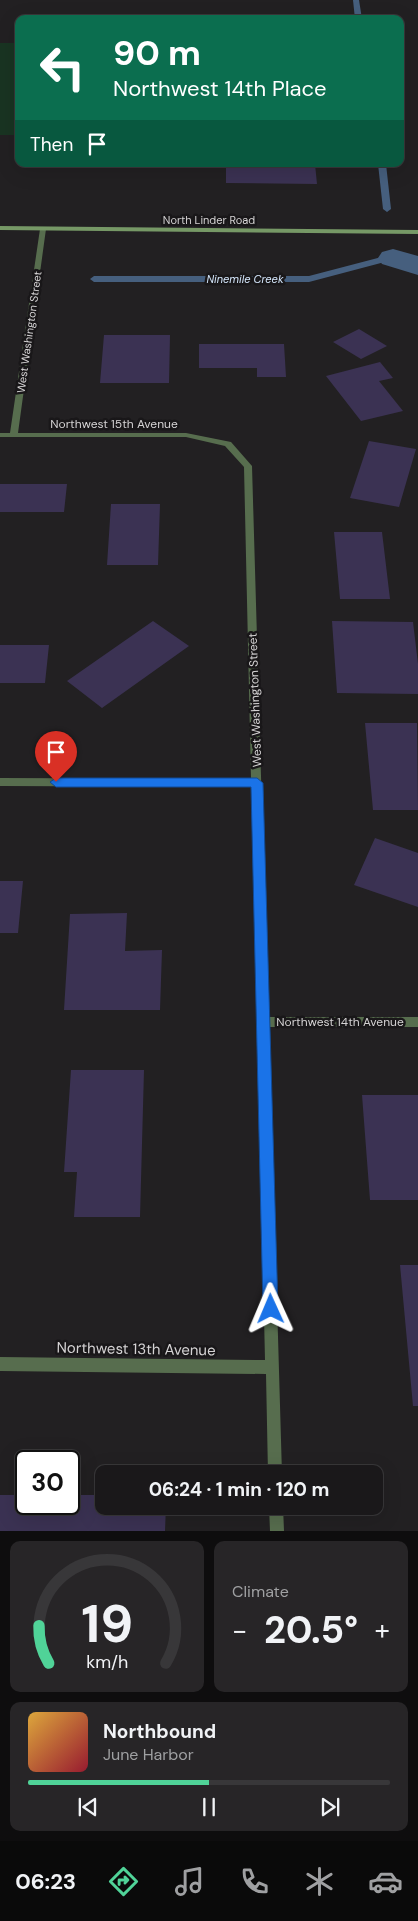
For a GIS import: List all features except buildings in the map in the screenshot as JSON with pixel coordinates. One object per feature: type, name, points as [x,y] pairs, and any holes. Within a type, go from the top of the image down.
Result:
[{"type":"main road","name":"North Linder Road","points":[[0,228],[418,232]]},
{"type":"street","name":"West Washington Street","points":[[14,435],[43,229]]},
{"type":"street","name":"Northwest 15th Avenue","points":[[0,435],[186,435],[228,444]]},
{"type":"street","name":"West Washington Street","points":[[228,444],[248,466],[275,1465]]},
{"type":"street","points":[[0,782],[257,783]]},
{"type":"street","name":"Northwest 14th Avenue","points":[[263,1022],[418,1022]]},
{"type":"street","name":"Northwest 13th Avenue","points":[[0,1364],[272,1367]]},
{"type":"street","points":[[276,1515],[277,1531]]},
{"type":"green space","points":[[0,43],[15,43],[15,135],[0,135]]},
{"type":"waterway","name":"Ninemile Creek","points":[[356,0],[358,15]]},
{"type":"waterway","name":"Ninemile Creek","points":[[382,167],[387,209]]},
{"type":"waterway","name":"Ninemile Creek","points":[[94,279],[309,279],[393,257]]},
{"type":"waterway","points":[[393,258],[418,266]]},
{"type":"route","points":[[56,782],[257,783],[271,1309]]}]
